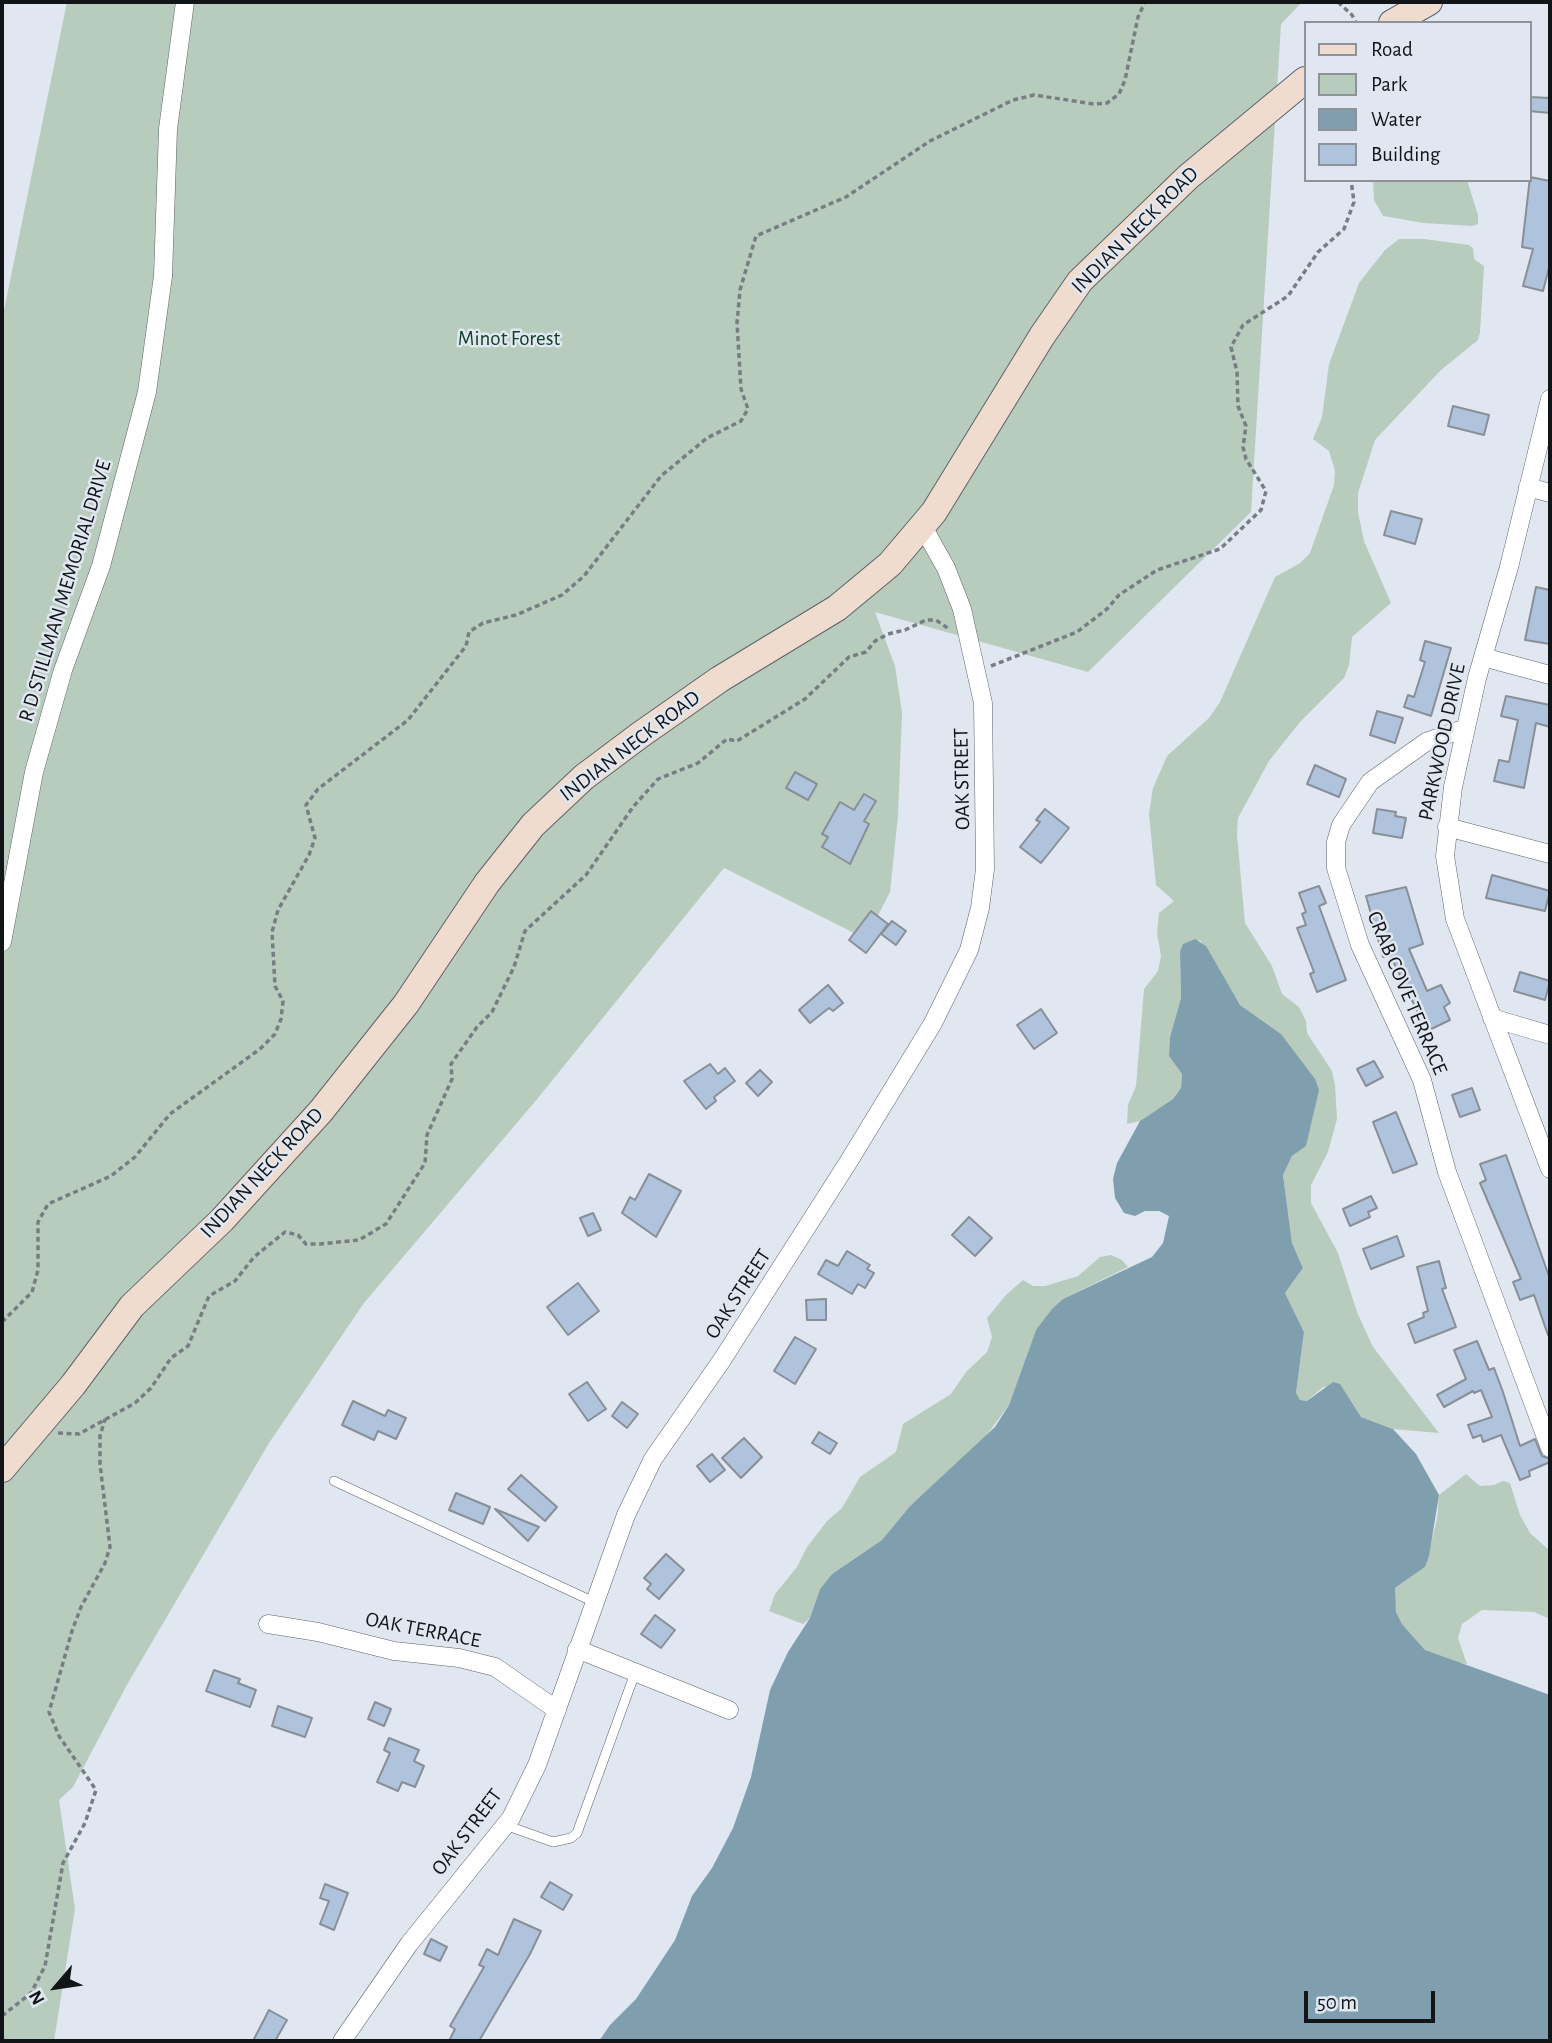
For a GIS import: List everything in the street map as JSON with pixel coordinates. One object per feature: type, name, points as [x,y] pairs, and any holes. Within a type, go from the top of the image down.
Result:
[{"type":"street","name":"R D STILLMAN MEMORIAL DRIVE","points":[[2,942],[34,772],[63,670],[101,566],[147,392],[163,276],[168,129],[185,2]]},
{"type":"street","points":[[1396,21],[1429,2]]},
{"type":"street","name":"INDIAN NECK ROAD","points":[[2,1469],[43,1421],[132,1306],[222,1220],[340,1088],[420,985],[502,862],[541,817],[593,770],[675,710],[852,597],[890,564],[923,527],[1042,336],[1080,281],[1188,177],[1304,81]]},
{"type":"street","name":"PARKWOOD DRIVE","points":[[1550,399],[1466,728],[1447,827],[1446,871],[1452,908],[1550,1169]]},
{"type":"street","points":[[1528,487],[1550,493]]},
{"type":"street","name":"OAK STREET","points":[[342,2041],[409,1944],[505,1825],[533,1774],[626,1516],[653,1459],[722,1360],[849,1161],[933,1023],[970,950],[982,895],[986,846],[985,735],[976,667],[955,589],[923,527]]},
{"type":"street","points":[[1483,657],[1550,675]]},
{"type":"street","name":"CRAB COVE TERRACE","points":[[1466,728],[1426,741],[1370,782],[1341,825],[1336,842],[1336,868],[1360,945],[1422,1080],[1447,1172],[1550,1448]]},
{"type":"street","points":[[1447,827],[1550,854]]},
{"type":"street","points":[[1492,1018],[1550,1035]]},
{"type":"street","name":"OAK TERRACE","points":[[268,1624],[318,1632],[394,1651],[459,1658],[495,1667],[557,1710]]},
{"type":"street","points":[[577,1649],[729,1710]]},
{"type":"lane","points":[[334,1481],[594,1602]]},
{"type":"lane","points":[[505,1825],[553,1842],[571,1838],[577,1833],[635,1673]]},
{"type":"path","points":[[2,1322],[32,1292],[38,1270],[38,1222],[48,1204],[111,1176],[135,1157],[170,1114],[260,1049],[275,1034],[283,1001],[275,986],[272,932],[278,910],[309,855],[314,838],[306,805],[318,789],[408,720],[466,646],[469,632],[483,622],[516,615],[562,595],[584,576],[661,476],[707,438],[741,421],[748,410],[741,389],[737,323],[743,279],[756,236],[846,197],[930,141],[1013,100],[1044,95],[1086,103],[1107,103],[1119,94],[1125,80],[1138,17],[1145,2]]},
{"type":"path","points":[[1338,2],[1355,21]]},
{"type":"path","points":[[976,667],[993,666],[1066,638],[1107,609],[1119,595],[1157,570],[1220,549],[1254,519],[1266,500],[1266,491],[1243,447],[1246,426],[1238,406],[1237,372],[1231,347],[1243,324],[1288,296],[1318,252],[1344,229],[1354,202],[1351,182]]},
{"type":"path","points":[[43,1421],[57,1433],[79,1434],[135,1403],[151,1388],[171,1357],[188,1346],[209,1296],[235,1281],[254,1257],[285,1232],[298,1235],[306,1244],[320,1244],[359,1240],[386,1224],[425,1163],[427,1135],[452,1079],[451,1064],[477,1027],[492,1012],[514,967],[525,931],[586,875],[633,807],[658,779],[698,763],[727,738],[737,741],[805,699],[849,657],[866,652],[876,641],[888,634],[926,620],[936,620],[948,627],[954,638]]},
{"type":"path","points":[[2,2017],[32,1993],[45,1966],[63,1863],[85,1823],[96,1790],[59,1736],[49,1712],[76,1619],[105,1563],[110,1547],[100,1464],[100,1436],[105,1419]]},
{"type":"green space","name":"Minot Forest","points":[[67,2],[1302,2],[1281,24],[1251,512],[1088,672],[875,612],[895,666],[902,712],[898,816],[890,892],[866,939],[724,868],[538,1098],[364,1303],[269,1443],[128,1683],[73,1787],[59,1800],[75,1909],[54,2041],[2,2041],[2,320]]},
{"type":"green space","points":[[1373,182],[1468,182],[1478,215],[1478,224],[1472,226],[1424,223],[1383,216],[1374,200]]},
{"type":"green space","points":[[1399,239],[1424,239],[1469,245],[1473,248],[1474,259],[1484,266],[1478,340],[1441,370],[1375,440],[1358,493],[1358,512],[1364,541],[1391,603],[1352,637],[1349,665],[1344,678],[1300,722],[1269,761],[1238,818],[1237,835],[1245,923],[1272,966],[1282,994],[1299,1007],[1306,1021],[1307,1033],[1332,1071],[1335,1085],[1337,1119],[1328,1152],[1311,1185],[1311,1203],[1338,1253],[1357,1312],[1373,1347],[1439,1433],[1393,1429],[1361,1417],[1340,1385],[1323,1387],[1307,1401],[1300,1400],[1296,1393],[1304,1332],[1285,1293],[1303,1268],[1292,1243],[1283,1175],[1292,1156],[1306,1145],[1296,1057],[1281,1034],[1240,1005],[1200,940],[1180,952],[1181,998],[1170,1037],[1169,1056],[1182,1074],[1181,1088],[1173,1099],[1140,1121],[1127,1124],[1128,1105],[1136,1086],[1144,989],[1158,971],[1161,956],[1157,933],[1159,913],[1174,901],[1156,885],[1149,814],[1153,788],[1167,756],[1209,718],[1220,702],[1275,577],[1300,563],[1310,553],[1334,485],[1335,471],[1329,451],[1313,439],[1322,417],[1329,364],[1359,283],[1385,250]]},
{"type":"green space","points":[[1111,1255],[1122,1260],[1128,1267],[1063,1299],[1036,1330],[1009,1405],[983,1440],[910,1506],[882,1540],[832,1574],[820,1589],[810,1618],[803,1624],[769,1611],[775,1594],[797,1567],[807,1547],[827,1521],[842,1508],[860,1477],[896,1452],[903,1424],[951,1394],[966,1372],[987,1352],[992,1337],[987,1318],[1006,1295],[1023,1280],[1033,1286],[1045,1286],[1078,1276],[1100,1257]]},
{"type":"green space","points":[[1466,1474],[1480,1486],[1503,1481],[1510,1483],[1520,1515],[1530,1533],[1550,1551],[1550,1619],[1534,1612],[1482,1610],[1462,1624],[1458,1638],[1467,1664],[1448,1661],[1425,1650],[1402,1624],[1396,1612],[1394,1589],[1425,1567],[1437,1519],[1439,1495]]},
{"type":"water","points":[[1195,939],[1206,946],[1240,1005],[1281,1034],[1315,1079],[1319,1090],[1306,1146],[1292,1156],[1283,1175],[1292,1243],[1303,1268],[1285,1293],[1304,1332],[1296,1393],[1300,1400],[1307,1401],[1333,1382],[1340,1384],[1361,1417],[1393,1429],[1416,1454],[1439,1495],[1425,1567],[1395,1588],[1396,1612],[1402,1624],[1425,1650],[1550,1695],[1550,2041],[599,2041],[610,2025],[636,1999],[675,1940],[692,1896],[712,1868],[733,1828],[751,1777],[770,1690],[788,1652],[810,1618],[820,1589],[832,1574],[882,1540],[910,1506],[995,1427],[1009,1405],[1036,1330],[1052,1309],[1063,1299],[1152,1257],[1163,1243],[1169,1216],[1159,1211],[1145,1211],[1135,1216],[1124,1213],[1115,1198],[1113,1179],[1117,1163],[1140,1121],[1173,1099],[1181,1088],[1182,1074],[1169,1056],[1170,1037],[1181,998],[1180,952],[1183,944]]},
{"type":"building","points":[[1531,97],[1550,98],[1550,113],[1531,111]]},
{"type":"building","points":[[1531,177],[1550,181],[1550,264],[1543,291],[1523,286],[1533,249],[1522,247]]},
{"type":"building","points":[[1453,406],[1489,415],[1484,435],[1448,426]]},
{"type":"building","points":[[1391,511],[1422,519],[1415,544],[1384,535]]},
{"type":"building","points":[[1536,587],[1550,590],[1550,644],[1525,640]]},
{"type":"building","points":[[1425,641],[1451,648],[1431,716],[1404,707],[1408,695],[1414,697],[1425,662],[1420,660]]},
{"type":"building","points":[[1506,696],[1550,705],[1550,727],[1536,723],[1524,788],[1494,781],[1499,760],[1509,762],[1518,720],[1501,716]]},
{"type":"building","points":[[1377,711],[1403,718],[1395,743],[1370,735]]},
{"type":"building","points":[[1315,765],[1346,779],[1339,797],[1307,784]]},
{"type":"building","points":[[795,772],[817,784],[808,800],[786,788]]},
{"type":"building","points":[[864,794],[876,801],[864,821],[869,824],[850,864],[822,847],[828,837],[822,834],[840,802],[854,810]]},
{"type":"building","points":[[1045,809],[1069,828],[1041,863],[1020,847],[1040,822],[1036,820]]},
{"type":"building","points":[[1377,809],[1396,812],[1395,816],[1406,818],[1402,838],[1373,833]]},
{"type":"building","points":[[1492,875],[1550,891],[1545,911],[1486,898]]},
{"type":"building","points":[[1319,886],[1326,903],[1319,906],[1346,980],[1317,992],[1310,974],[1314,972],[1297,928],[1306,925],[1302,914],[1306,912],[1299,893]]},
{"type":"building","points":[[1406,887],[1423,944],[1409,949],[1427,991],[1441,985],[1450,1003],[1444,1007],[1450,1020],[1427,1031],[1390,955],[1383,957],[1366,896]]},
{"type":"building","points":[[871,911],[888,924],[866,953],[849,940]]},
{"type":"building","points":[[892,921],[906,931],[896,945],[881,934]]},
{"type":"building","points":[[1520,972],[1550,981],[1545,1000],[1514,991]]},
{"type":"building","points":[[828,985],[843,1003],[833,1011],[829,1008],[810,1023],[799,1010]]},
{"type":"building","points":[[1041,1009],[1057,1033],[1034,1049],[1017,1025]]},
{"type":"building","points":[[1374,1061],[1383,1077],[1366,1086],[1357,1069]]},
{"type":"building","points":[[710,1064],[718,1074],[725,1068],[735,1081],[714,1097],[716,1101],[706,1109],[684,1081]]},
{"type":"building","points":[[760,1070],[772,1082],[758,1096],[746,1083]]},
{"type":"building","points":[[1472,1088],[1480,1110],[1460,1117],[1452,1095]]},
{"type":"building","points":[[1396,1112],[1417,1164],[1393,1173],[1373,1122]]},
{"type":"building","points":[[1506,1155],[1550,1279],[1548,1335],[1534,1295],[1520,1300],[1513,1282],[1521,1279],[1480,1183],[1486,1180],[1480,1164]]},
{"type":"building","points":[[649,1174],[681,1191],[656,1237],[622,1213],[630,1197],[635,1200]]},
{"type":"building","points":[[1371,1196],[1377,1208],[1368,1212],[1370,1217],[1350,1226],[1343,1209]]},
{"type":"building","points":[[593,1213],[601,1230],[588,1236],[580,1218]]},
{"type":"building","points":[[969,1217],[992,1238],[975,1256],[952,1235]]},
{"type":"building","points":[[1397,1236],[1404,1256],[1371,1269],[1363,1249]]},
{"type":"building","points":[[847,1251],[870,1265],[867,1269],[874,1273],[865,1288],[858,1284],[852,1294],[818,1274],[826,1260],[838,1266]]},
{"type":"building","points":[[1439,1261],[1446,1288],[1442,1289],[1456,1327],[1415,1343],[1408,1324],[1424,1317],[1423,1313],[1428,1311],[1417,1267]]},
{"type":"building","points":[[578,1283],[599,1311],[568,1335],[547,1307]]},
{"type":"building","points":[[826,1299],[826,1320],[807,1320],[806,1300]]},
{"type":"building","points":[[795,1337],[816,1349],[795,1384],[774,1371]]},
{"type":"building","points":[[1477,1341],[1489,1370],[1494,1368],[1520,1446],[1535,1439],[1542,1456],[1550,1459],[1550,1462],[1529,1471],[1530,1476],[1520,1480],[1501,1435],[1483,1442],[1481,1435],[1473,1438],[1468,1425],[1492,1417],[1481,1390],[1474,1393],[1473,1391],[1444,1407],[1437,1395],[1466,1379],[1454,1350]]},
{"type":"building","points":[[587,1382],[606,1409],[588,1421],[569,1394]]},
{"type":"building","points":[[353,1401],[385,1416],[388,1410],[406,1418],[396,1439],[378,1431],[374,1440],[342,1425]]},
{"type":"building","points":[[622,1402],[638,1414],[627,1428],[612,1416]]},
{"type":"building","points":[[819,1432],[837,1443],[830,1454],[812,1443]]},
{"type":"building","points":[[744,1438],[762,1457],[741,1478],[722,1458]]},
{"type":"building","points":[[712,1454],[725,1470],[710,1482],[697,1466]]},
{"type":"building","points":[[521,1475],[557,1507],[545,1521],[508,1489]]},
{"type":"building","points":[[456,1493],[490,1507],[483,1524],[449,1510]]},
{"type":"building","points":[[495,1509],[539,1527],[528,1541]]},
{"type":"building","points":[[666,1554],[684,1570],[659,1599],[647,1589],[651,1584],[644,1578]]},
{"type":"building","points":[[655,1615],[675,1630],[661,1648],[641,1634]]},
{"type":"building","points":[[214,1670],[240,1679],[238,1683],[256,1690],[250,1707],[206,1691]]},
{"type":"building","points":[[375,1702],[391,1709],[384,1726],[368,1719]]},
{"type":"building","points":[[278,1706],[312,1718],[305,1737],[272,1726]]},
{"type":"building","points":[[389,1738],[419,1750],[414,1761],[424,1766],[415,1787],[402,1782],[398,1791],[377,1782],[390,1753],[384,1750]]},
{"type":"building","points":[[550,1882],[572,1895],[563,1910],[541,1897]]},
{"type":"building","points":[[325,1884],[348,1893],[334,1930],[320,1924],[329,1901],[320,1898]]},
{"type":"building","points":[[514,1919],[541,1931],[530,1954],[479,2041],[449,2041],[455,2029],[450,2026],[484,1967],[479,1965],[487,1949],[498,1955]]},
{"type":"building","points":[[431,1939],[447,1947],[440,1961],[424,1954]]},
{"type":"building","points":[[269,2010],[287,2020],[275,2041],[253,2041]]}]
